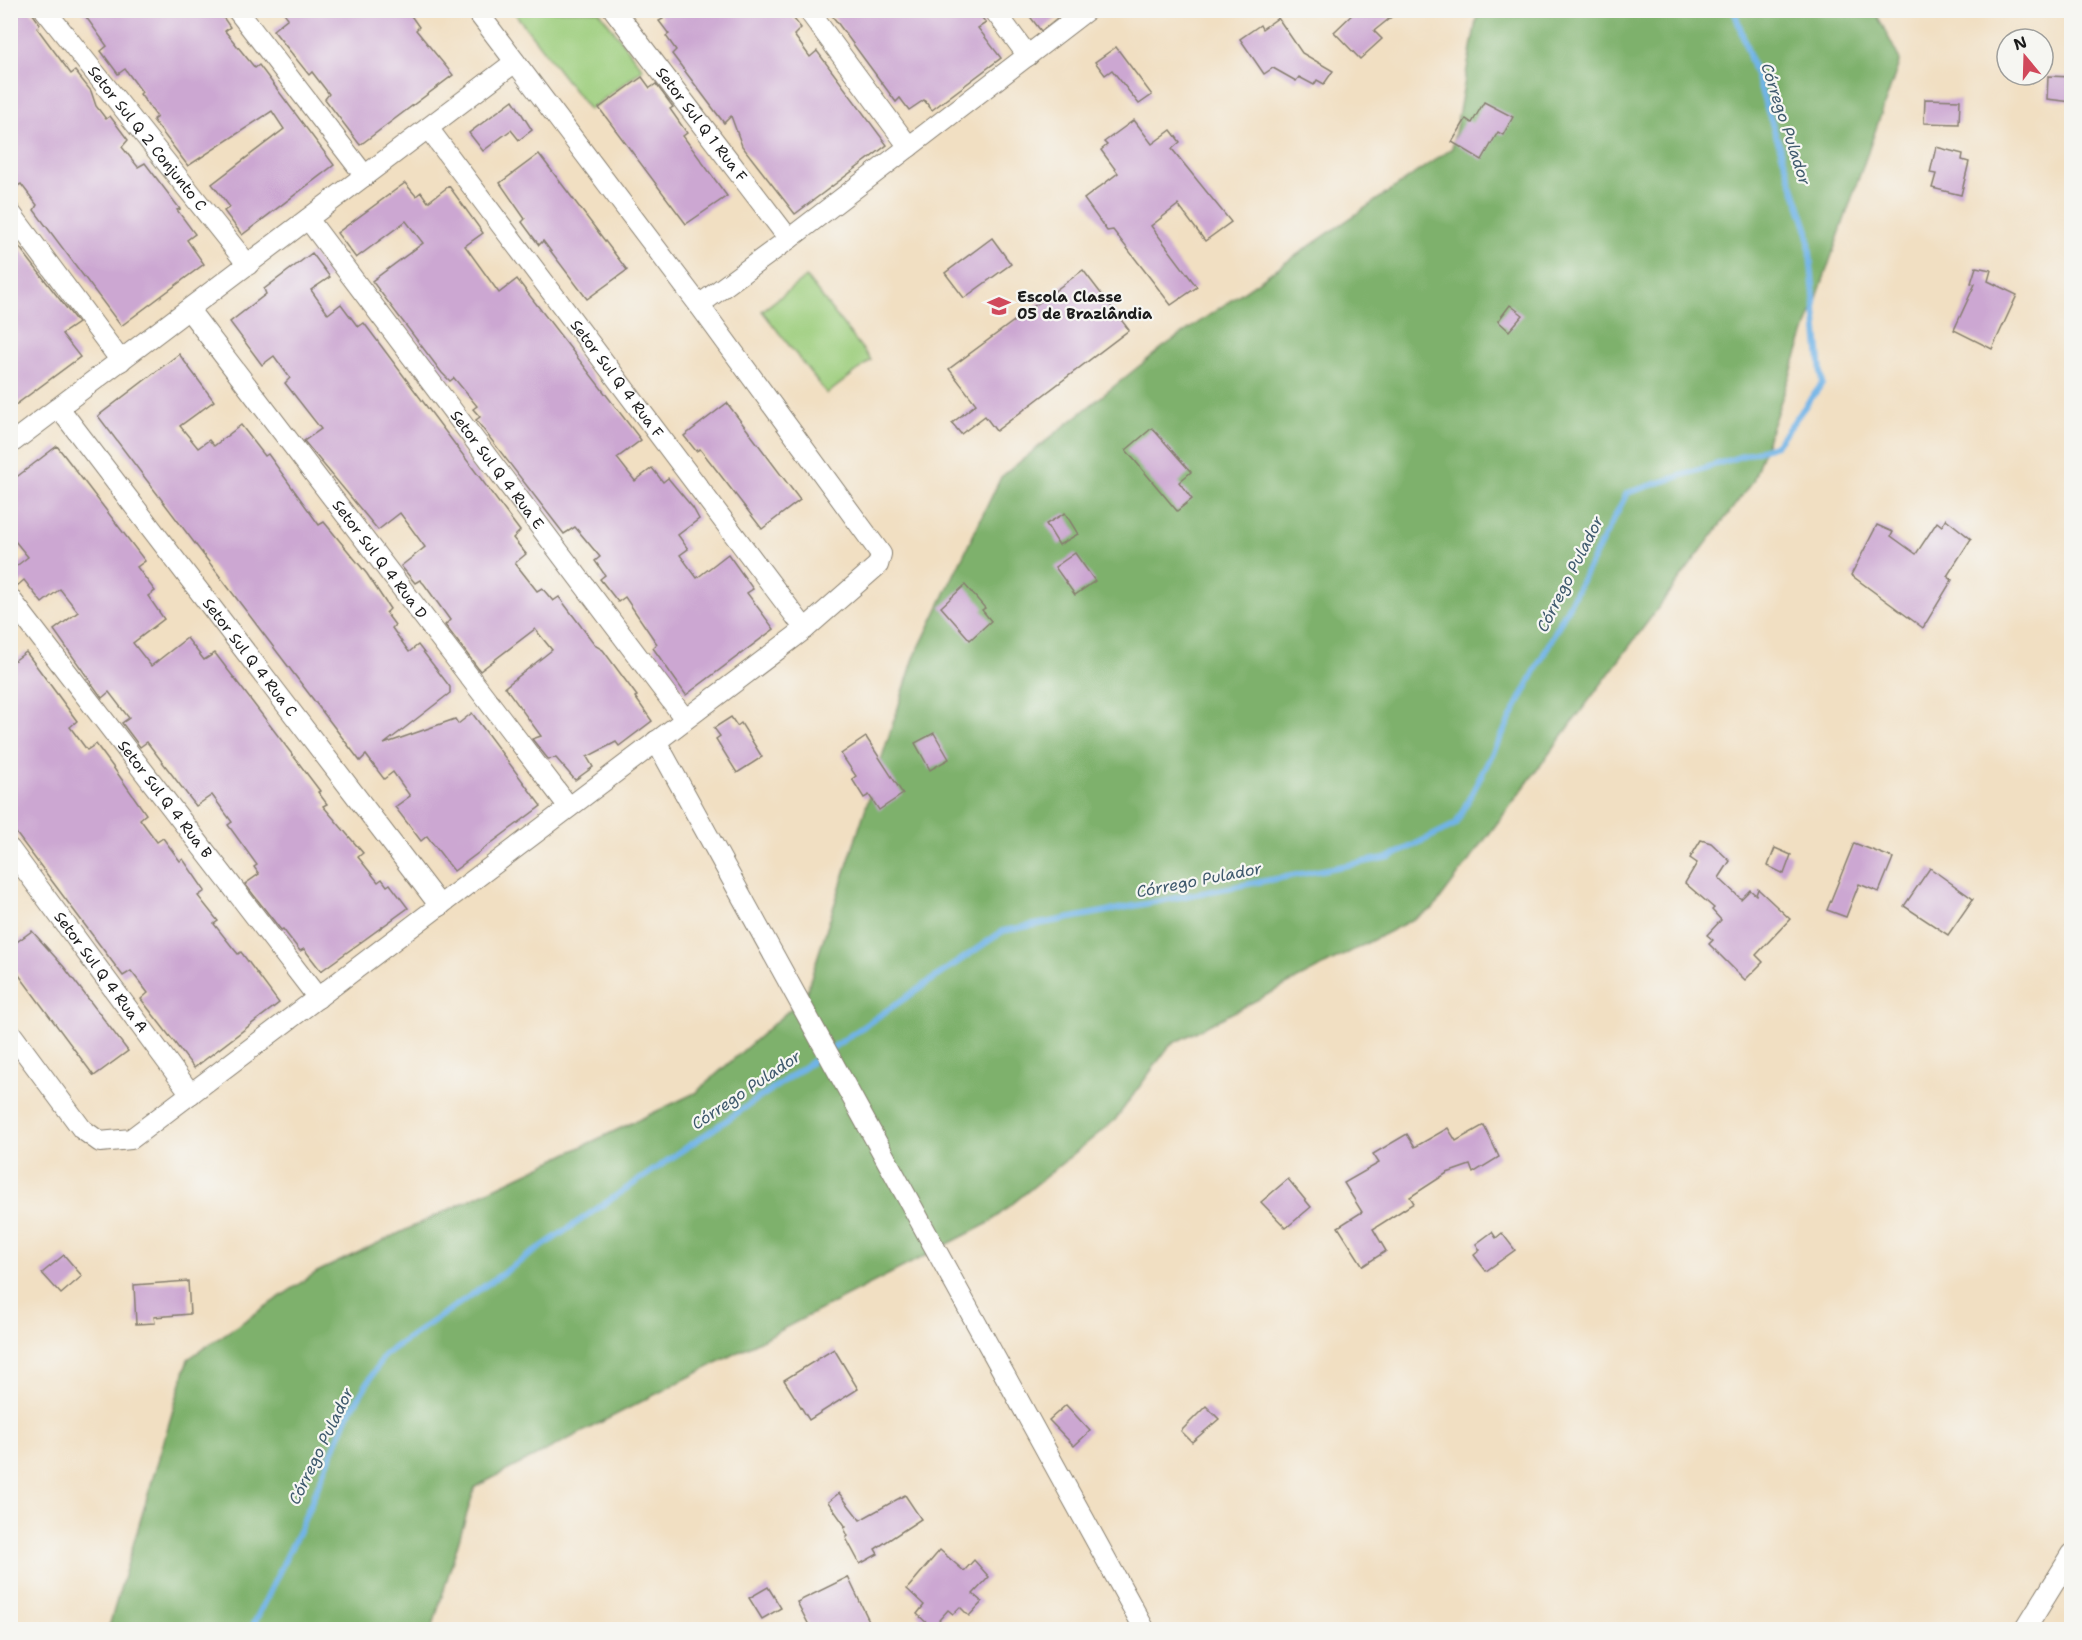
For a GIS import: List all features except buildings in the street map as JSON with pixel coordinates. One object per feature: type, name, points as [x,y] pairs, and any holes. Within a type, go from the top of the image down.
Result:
[{"type":"street","name":"Setor Sul Q 2 Conjunto C","points":[[45,10],[248,265]]},
{"type":"street","points":[[237,10],[365,176]]},
{"type":"street","points":[[10,1032],[82,1129],[100,1142],[131,1139],[805,629],[878,565],[880,554],[699,304],[476,10]]},
{"type":"street","name":"Setor Sul Q 1 Rua F","points":[[614,10],[789,239]]},
{"type":"street","points":[[808,10],[909,147]]},
{"type":"street","points":[[994,10],[1028,56]]},
{"type":"street","points":[[699,304],[789,239],[1087,10]]},
{"type":"street","points":[[10,444],[515,62]]},
{"type":"street","name":"Setor Sul Q 4 Rua F","points":[[428,128],[805,629]]},
{"type":"street","points":[[10,212],[121,361]]},
{"type":"street","name":"Setor Sul Q 4 Rua E","points":[[308,219],[686,719]]},
{"type":"street","name":"Setor Sul Q 4 Rua D","points":[[189,310],[569,807]]},
{"type":"street","name":"Setor Sul Q 4 Rua C","points":[[59,408],[440,906]]},
{"type":"street","name":"Setor Sul Q 4 Rua B","points":[[10,598],[318,998]]},
{"type":"street","points":[[656,741],[1145,1629]]},
{"type":"street","name":"Setor Sul Q 4 Rua A","points":[[10,849],[191,1094]]},
{"type":"street","points":[[2025,1629],[2072,1554]]},
{"type":"green space","points":[[513,11],[599,11],[643,69],[589,110]]},
{"type":"green space","points":[[1478,11],[1875,11],[1900,60],[1753,481],[1433,909],[1170,1045],[1115,1120],[989,1223],[475,1487],[432,1629],[108,1630],[188,1359],[317,1272],[695,1093],[805,996],[914,658],[1001,477],[1163,347],[1452,148]]},
{"type":"green space","points":[[806,277],[871,360],[827,394],[762,311]]},
{"type":"waterway","name":"Córrego Pulador","points":[[251,1630],[300,1529],[347,1417],[385,1354],[1003,931],[1390,857],[1456,824],[1627,493],[1776,445],[1822,384],[1808,231],[1734,10]]},
{"type":"place","name":"Escola Classe 05 de Brazlândia","points":[[999,306]]}]
